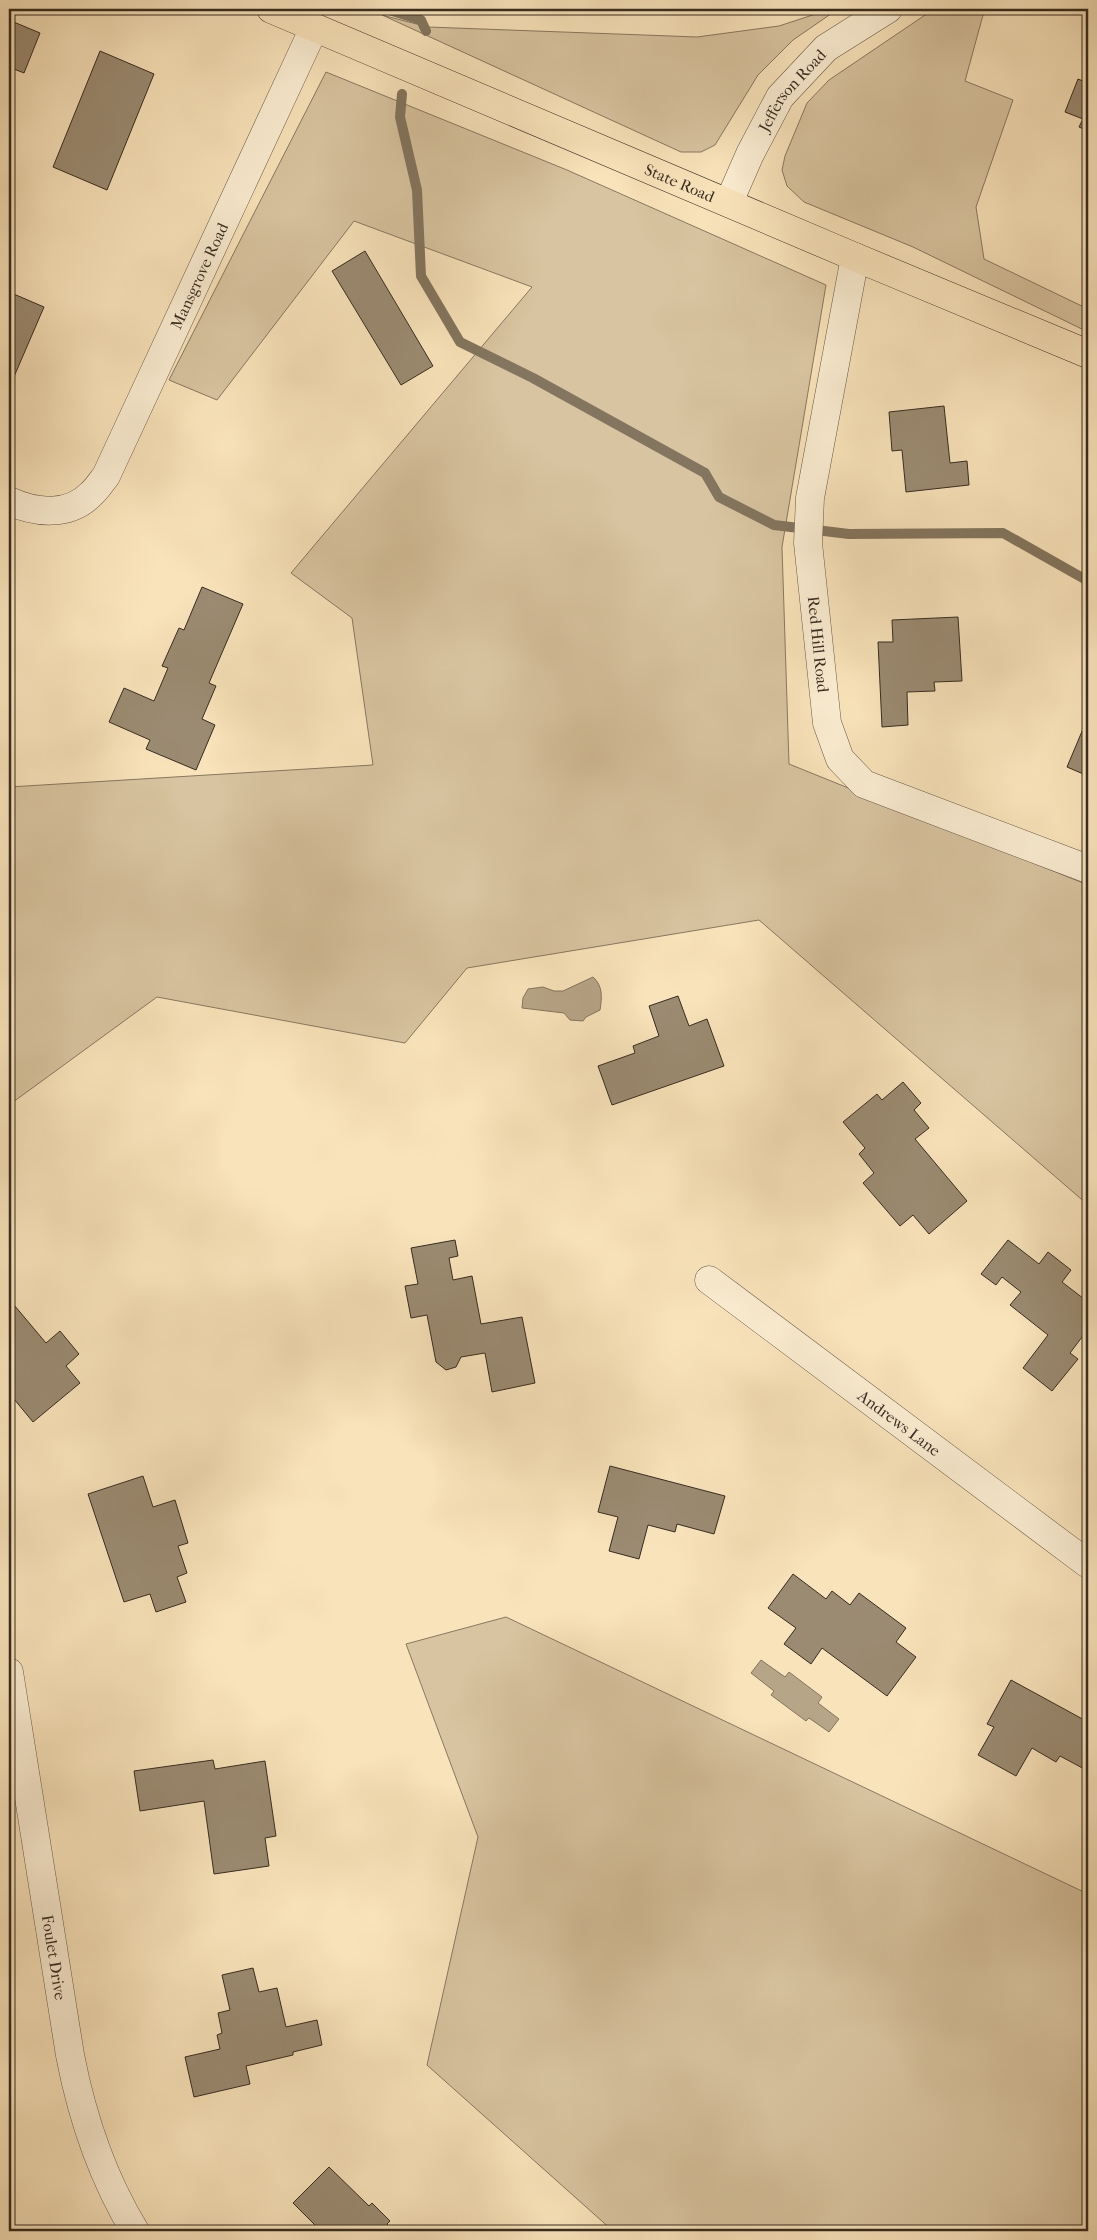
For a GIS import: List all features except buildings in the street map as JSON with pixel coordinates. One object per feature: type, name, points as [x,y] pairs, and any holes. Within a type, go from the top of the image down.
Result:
[{"type":"highway","name":"State Road","points":[[271,9],[1088,354]]},
{"type":"street","name":"Jefferson Road","points":[[729,202],[750,154],[780,97],[826,48],[888,9]]},
{"type":"street","name":"Mansgrove Road","points":[[9,501],[20,506],[44,511],[67,509],[90,496],[106,476],[314,28]]},
{"type":"street","name":"Red Hill Road","points":[[855,257],[810,498],[808,543],[827,723],[840,759],[864,784],[1088,869]]},
{"type":"street","name":"Andrews Lane","points":[[709,1280],[1088,1564]]},
{"type":"street","name":"Foulet Drive","points":[[9,1672],[68,2045],[78,2095],[96,2153],[121,2208],[135,2231]]},
{"type":"shaded area","points":[[831,9],[838,9],[793,40],[758,75],[715,145],[701,152],[681,152],[382,15],[428,27],[697,37],[779,26]]},
{"type":"shaded area","points":[[934,9],[980,9],[983,15],[965,81],[1013,100],[976,207],[984,259],[1088,309],[1088,332],[913,247],[804,202],[787,186],[782,170],[785,156],[807,103],[829,80]]},
{"type":"shaded area","points":[[326,72],[567,170],[826,285],[782,547],[789,764],[1088,885],[1088,1205],[759,920],[467,968],[405,1043],[157,997],[9,1105],[9,787],[373,765],[352,618],[291,573],[532,287],[354,221],[217,400],[169,380]]},
{"type":"shaded area","points":[[593,977],[599,984],[601,992],[600,1010],[586,1017],[583,1021],[570,1020],[564,1013],[522,1008],[523,998],[528,989],[543,987],[554,991],[563,991]]},
{"type":"shaded area","points":[[506,1617],[1088,1894],[1088,2231],[613,2231],[427,2065],[478,1837],[406,1644]]},
{"type":"shaded area","points":[[761,1660],[785,1677],[789,1672],[822,1697],[818,1703],[839,1719],[829,1732],[809,1718],[806,1721],[771,1695],[774,1691],[751,1673]]},
{"type":"waterway","points":[[386,9],[421,20],[426,31]]},
{"type":"waterway","points":[[402,94],[400,117],[417,190],[421,276],[460,342],[533,378],[705,473],[719,497],[774,525],[849,534],[1003,533],[1088,581]]}]
